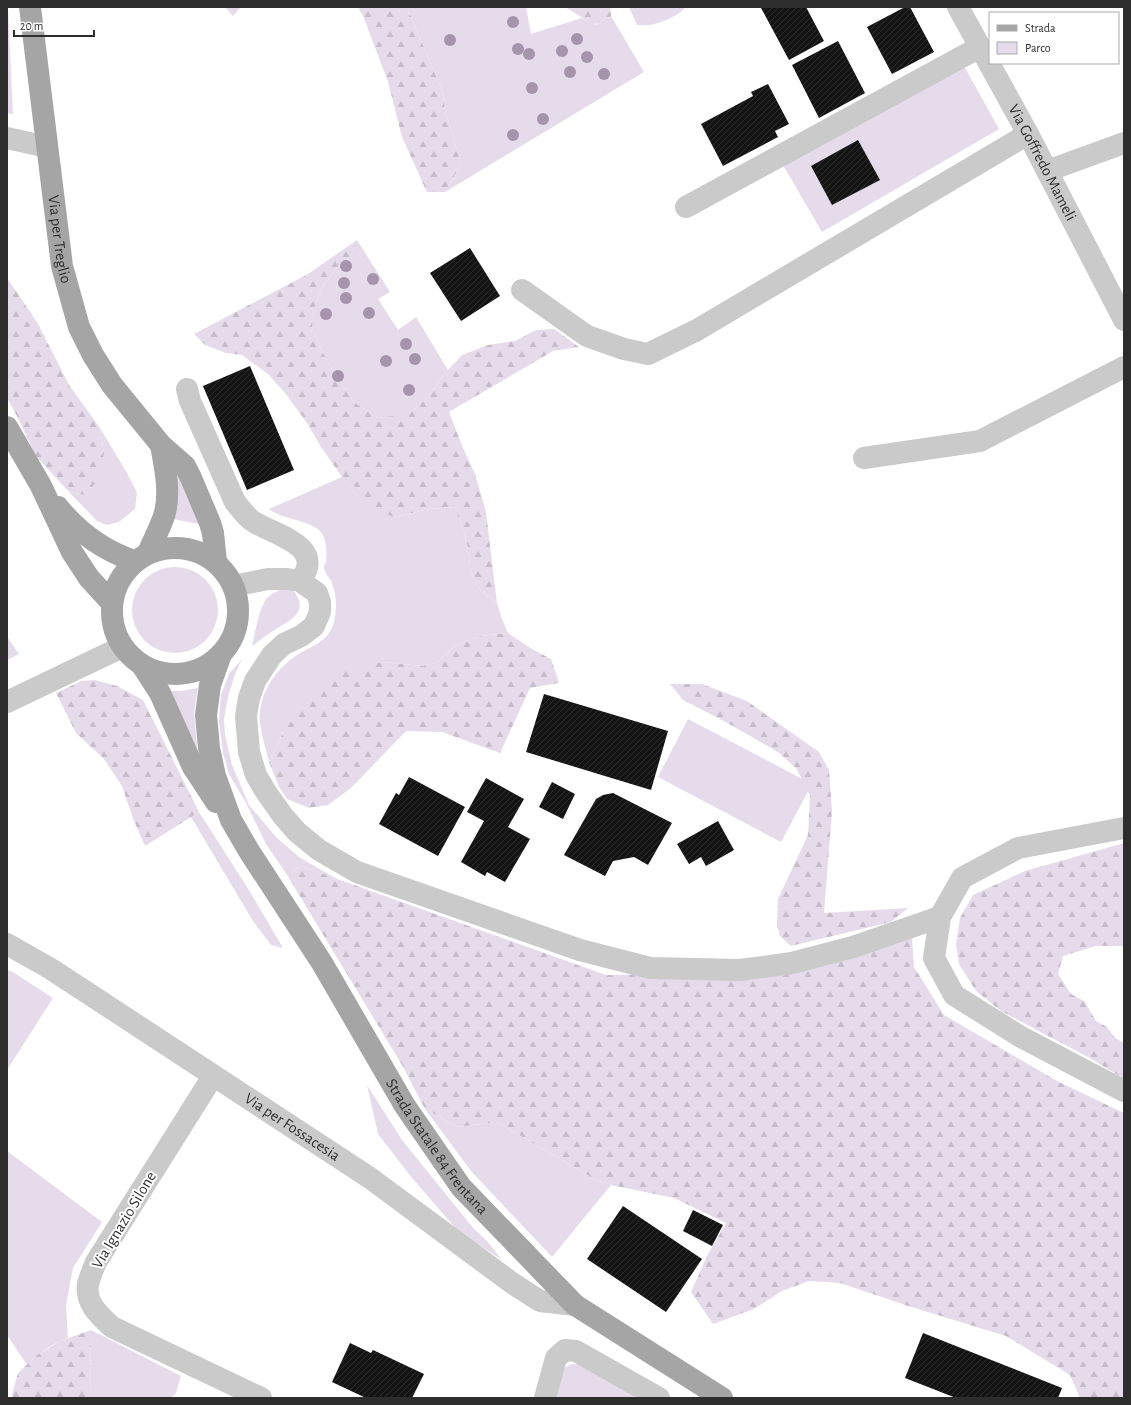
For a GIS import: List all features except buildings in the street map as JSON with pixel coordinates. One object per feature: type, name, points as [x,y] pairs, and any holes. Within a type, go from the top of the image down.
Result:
[{"type":"main road","name":"Via per Treglio","points":[[30,7],[62,266],[79,328],[93,355],[112,385],[161,445],[185,466],[211,528],[216,562]]},
{"type":"main road","points":[[7,427],[41,486],[72,552],[89,578],[112,602]]},
{"type":"main road","points":[[141,557],[164,515],[166,503],[166,482],[161,445]]},
{"type":"main road","points":[[41,486],[62,513],[77,528],[96,543],[117,555],[141,557]]},
{"type":"main road","points":[[176,547],[190,549],[204,554],[216,562],[226,573],[233,586],[237,600],[238,619],[232,638],[221,654],[206,666],[188,673],[169,674],[151,670],[135,660],[122,647],[115,633],[112,618],[112,602],[120,579],[126,570],[141,557],[162,548],[176,547]]},
{"type":"main road","name":"Strada Statale 84 Frentana","points":[[221,654],[210,685],[206,715],[209,748],[215,776],[231,820],[249,851],[322,963],[405,1106],[461,1187],[575,1305],[722,1398]]},
{"type":"main road","name":"Strada Statale 84 Frentana","points":[[142,665],[160,693],[193,767],[211,797],[231,820]]},
{"type":"street","name":"Via Goffredo Mameli","points":[[958,7],[989,63]]},
{"type":"street","points":[[686,207],[980,47]]},
{"type":"street","name":"Via Goffredo Mameli","points":[[989,64],[1028,134],[1124,320]]},
{"type":"street","points":[[522,290],[587,336],[624,349],[648,354],[698,330],[1028,134]]},
{"type":"street","points":[[7,138],[47,147]]},
{"type":"street","points":[[1047,171],[1124,143]]},
{"type":"street","points":[[864,458],[980,441],[1124,367]]},
{"type":"street","points":[[188,389],[190,401],[235,502],[244,513],[254,521],[289,538],[300,547],[306,555],[308,567],[300,581]]},
{"type":"street","points":[[233,586],[268,580],[287,579],[300,581],[317,593],[320,602],[320,612],[314,626],[300,636],[284,644],[272,655],[255,681],[249,698],[246,716],[249,752],[256,775],[266,792],[283,816],[297,832],[319,850],[358,872],[580,950],[650,968],[740,970],[792,962],[853,947],[940,917]]},
{"type":"street","points":[[7,702],[122,647]]},
{"type":"street","points":[[1124,828],[1018,848],[962,878],[940,917],[934,958],[954,995],[1021,1037],[1124,1091]]},
{"type":"street","name":"Via per Fossacesia","points":[[7,944],[51,969],[370,1178],[540,1301],[575,1305]]},
{"type":"street","name":"Via Ignazio Silone","points":[[213,1076],[96,1262],[88,1284],[89,1299],[97,1313],[112,1327],[261,1398]]},
{"type":"street","points":[[544,1398],[556,1358],[565,1350],[576,1351],[652,1396]]},
{"type":"green space","points":[[8,7],[13,114],[7,113]]},
{"type":"green space","points":[[225,7],[241,7],[233,16]]},
{"type":"green space","points":[[358,7],[407,7],[443,93],[445,110],[461,164],[445,192],[427,192],[426,190],[402,137],[388,82],[364,18]]},
{"type":"green space","points":[[407,7],[526,7],[531,34],[582,18],[595,25],[611,16],[644,72],[445,192],[461,164],[445,110],[443,93]]},
{"type":"green space","points":[[565,7],[610,7],[611,16],[594,25]]},
{"type":"green space","points":[[629,7],[686,7],[676,15],[663,21],[650,25],[637,25]]},
{"type":"green space","points":[[964,66],[999,129],[822,232],[783,165]]},
{"type":"green space","points":[[357,240],[390,292],[378,299],[398,330],[416,317],[448,370],[426,398],[408,415],[378,418],[355,403],[335,375],[312,328],[314,308],[323,286],[336,269],[351,256]]},
{"type":"green space","points":[[357,240],[351,256],[336,269],[323,286],[314,308],[312,328],[335,375],[355,403],[378,418],[409,414],[426,398],[462,355],[488,345],[515,341],[536,330],[554,329],[579,347],[553,351],[449,412],[475,474],[486,512],[497,603],[481,591],[471,575],[467,542],[455,507],[430,509],[394,517],[372,509],[357,496],[342,477],[321,447],[307,423],[285,393],[268,374],[242,355],[226,353],[205,345],[194,334],[308,274]]},
{"type":"green space","points":[[7,278],[37,322],[69,385],[100,428],[104,454],[97,481],[85,495],[69,492],[35,455],[7,398]]},
{"type":"green space","points":[[100,428],[127,473],[137,493],[135,509],[119,522],[107,525],[97,521],[69,492],[85,495],[104,454]]},
{"type":"green space","points":[[173,469],[182,483],[199,524],[173,519]]},
{"type":"green space","points":[[342,477],[357,496],[394,517],[430,509],[455,507],[467,542],[471,575],[481,591],[497,603],[508,633],[481,636],[455,646],[438,662],[422,666],[383,662],[283,733],[269,762],[260,724],[260,713],[265,692],[270,682],[284,665],[326,637],[334,622],[336,607],[333,586],[324,569],[326,562],[326,549],[322,533],[314,526],[275,513],[269,509]]},
{"type":"green space","points":[[175,567],[191,570],[199,574],[211,586],[215,594],[218,610],[215,626],[211,634],[199,646],[191,650],[175,653],[159,650],[151,646],[139,634],[135,626],[132,610],[135,594],[139,586],[151,574],[159,570]]},
{"type":"green space","points":[[290,587],[299,601],[300,607],[298,612],[289,621],[252,646],[264,602],[272,594]]},
{"type":"green space","points":[[508,633],[532,649],[551,659],[559,683],[530,688],[500,753],[442,732],[406,731],[351,788],[328,805],[309,808],[287,799],[279,787],[269,762],[283,733],[302,706],[325,684],[345,670],[383,662],[422,666],[438,662],[455,646],[481,636]]},
{"type":"green space","points":[[8,638],[19,654],[7,660],[7,639]]},
{"type":"green space","points":[[242,659],[235,674],[228,697],[224,719],[225,735],[232,765],[249,805],[277,838],[299,857],[337,879],[301,866],[287,875],[266,844],[245,801],[229,774],[223,753],[219,722],[221,695],[229,674]]},
{"type":"green space","points":[[95,680],[117,686],[143,700],[199,812],[145,846],[134,821],[122,786],[104,759],[76,733],[56,693],[81,681]]},
{"type":"green space","points":[[670,684],[702,684],[747,701],[819,752],[829,770],[832,811],[824,913],[908,908],[891,922],[791,946],[780,936],[777,925],[778,899],[808,835],[810,795],[796,768],[778,752],[724,721],[683,700]]},
{"type":"green space","points":[[198,688],[194,713],[198,756],[168,691]]},
{"type":"green space","points":[[688,719],[812,784],[781,842],[658,777]]},
{"type":"green space","points":[[199,812],[247,887],[283,948],[271,945],[253,921],[191,817]]},
{"type":"green space","points":[[1124,843],[1124,946],[1096,946],[1063,956],[1058,974],[1071,994],[1084,1001],[1096,1021],[1107,1027],[1115,1038],[1124,1043],[1124,1079],[1090,1058],[1001,1011],[976,991],[959,964],[956,944],[960,918],[973,895],[1025,871]]},
{"type":"green space","points":[[301,866],[606,975],[739,974],[912,937],[914,967],[944,1015],[1057,1081],[1124,1113],[1124,1398],[1080,1398],[1070,1375],[1006,1336],[840,1283],[809,1281],[782,1291],[754,1309],[713,1324],[691,1292],[707,1256],[726,1223],[674,1198],[611,1185],[596,1180],[497,1122],[458,1127],[425,1109],[402,1065],[287,875]]},
{"type":"green space","points":[[7,970],[11,971],[53,998],[7,1070]]},
{"type":"green space","points":[[367,1085],[402,1140],[474,1229],[488,1242],[502,1260],[458,1231],[412,1178],[378,1134]]},
{"type":"green space","points":[[425,1109],[458,1127],[497,1122],[596,1180],[611,1185],[552,1257],[471,1171]]},
{"type":"green space","points":[[7,1151],[102,1222],[73,1268],[66,1305],[68,1338],[46,1349],[27,1365],[7,1335]]},
{"type":"green space","points":[[91,1330],[181,1376],[176,1393],[171,1398],[90,1398]]},
{"type":"green space","points":[[91,1330],[90,1398],[13,1398],[12,1394],[18,1373],[36,1356],[60,1341]]},
{"type":"green space","points":[[572,1364],[582,1364],[633,1395],[634,1398],[553,1398],[564,1368]]}]
